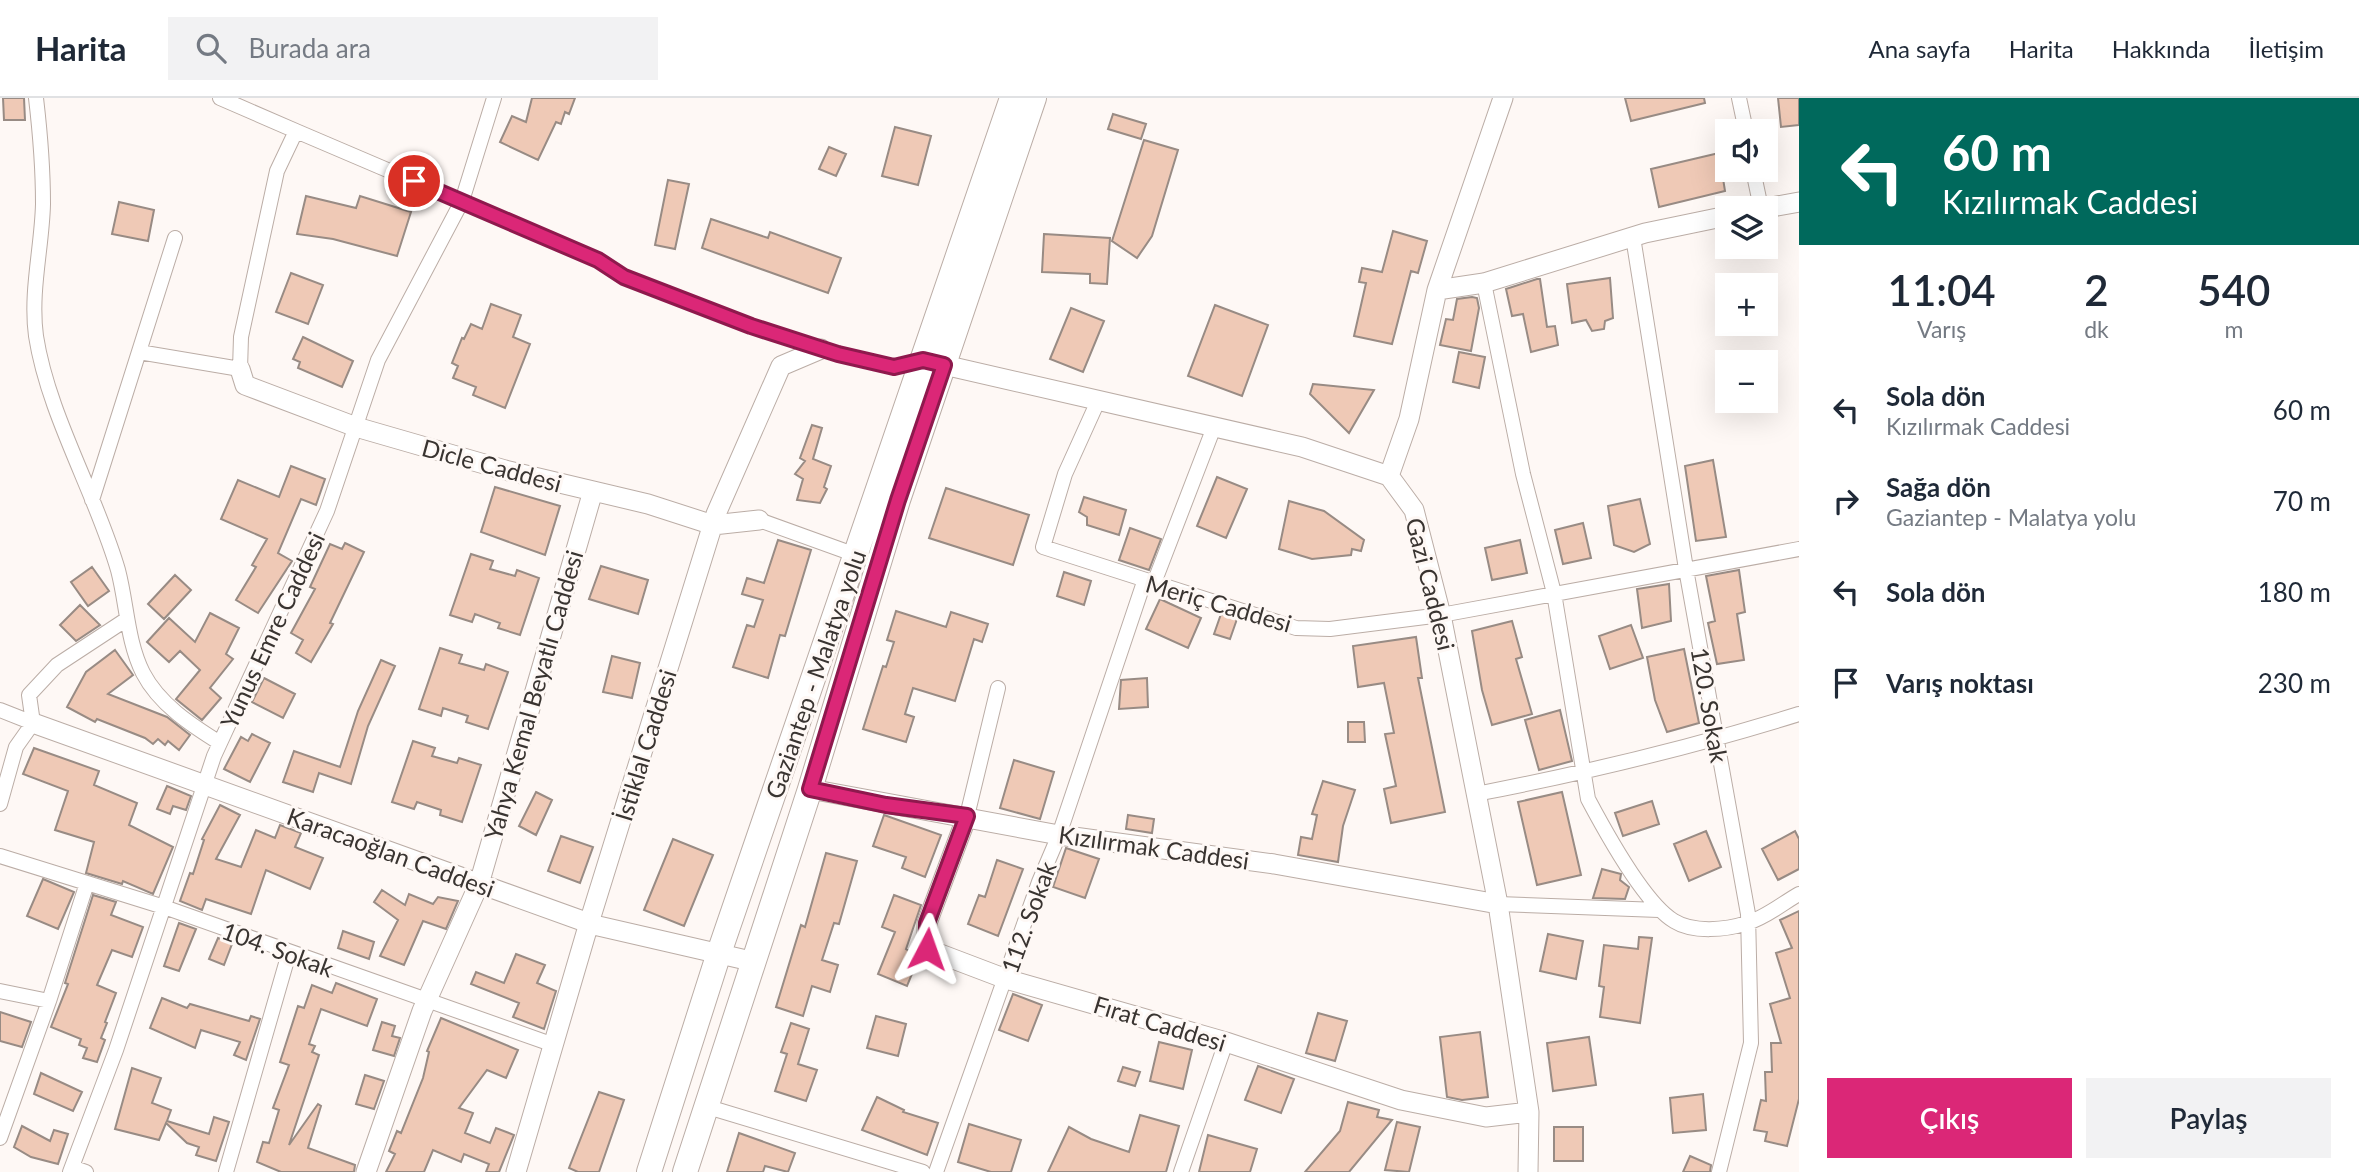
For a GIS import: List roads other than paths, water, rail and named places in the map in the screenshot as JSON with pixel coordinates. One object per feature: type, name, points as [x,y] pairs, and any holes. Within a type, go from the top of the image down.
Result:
[{"type":"highway","name":"Gaziantep - Malatya yolu","points":[[685,1172],[810,789],[898,500],[934,362],[1013,98]]},
{"type":"highway","name":"Gaziantep - Malatya yolu","points":[[649,1172],[719,953],[856,555],[934,362],[1034,98]]},
{"type":"street","points":[[36,98],[43,204],[36,268],[36,335],[56,407],[118,570],[127,619],[142,673],[158,695],[191,725],[220,743]]},
{"type":"street","points":[[220,98],[598,260],[624,277],[821,349],[894,367],[934,362],[1302,447],[1389,476],[1409,419],[1437,289],[1503,98]]},
{"type":"street","name":"Yunus Emre Caddesi","points":[[76,1170],[220,743],[327,511],[378,360],[462,201],[494,98]]},
{"type":"street","points":[[1739,98],[1743,119]]},
{"type":"street","points":[[139,352],[240,369],[242,337],[268,208],[277,171],[296,131]]},
{"type":"street","points":[[1778,206],[1799,202]]},
{"type":"street","points":[[1437,289],[1484,283],[1633,237],[1715,219]]},
{"type":"street","name":"120. Sokak","points":[[1633,237],[1686,569],[1748,923],[1751,1043],[1719,1172]]},
{"type":"street","points":[[92,500],[175,238]]},
{"type":"street","points":[[1484,283],[1523,474],[1553,593],[1588,799],[1659,910],[1688,928],[1708,929],[1748,923],[1799,894]]},
{"type":"street","name":"İstiklal Caddesi","points":[[516,1172],[589,923],[713,525],[781,366],[821,349]]},
{"type":"street","name":"Dicle Caddesi","points":[[240,369],[245,385],[356,427],[713,525],[759,520]]},
{"type":"street","name":"Meriç Caddesi","points":[[1098,401],[1065,474],[1043,547],[1296,628],[1330,629],[1441,615],[1799,549]]},
{"type":"street","name":"112. Sokak","points":[[936,1172],[1149,582],[1214,427]]},
{"type":"street","name":"Gazi Caddesi","points":[[1389,476],[1414,510],[1441,615],[1498,904],[1529,1112],[1528,1172]]},
{"type":"street","name":"Yahya Kemal Beyatlı Caddesi","points":[[366,1172],[426,1002],[479,884],[593,491]]},
{"type":"street","points":[[759,520],[856,555]]},
{"type":"street","points":[[0,804],[16,747],[33,723],[29,695],[57,665],[127,619]]},
{"type":"street","points":[[967,816],[998,688]]},
{"type":"street","points":[[0,710],[33,723]]},
{"type":"street","points":[[1476,794],[1717,740],[1799,714]]},
{"type":"street","name":"Karacaoğlan Caddesi","points":[[33,723],[589,923],[755,962]]},
{"type":"street","name":"Kızılırmak Caddesi","points":[[810,789],[1059,835],[1274,864],[1498,904]]},
{"type":"street","name":"Fırat Caddesi","points":[[967,816],[927,923],[927,949],[1006,979],[1226,1042],[1401,1100],[1486,1117],[1529,1112]]},
{"type":"street","name":"104. Sokak","points":[[0,856],[164,907],[426,1002],[554,1045]]},
{"type":"street","points":[[0,1138],[49,1001],[87,883]]},
{"type":"street","points":[[1498,904],[1659,910]]},
{"type":"street","points":[[226,1172],[289,953]]},
{"type":"street","points":[[0,991],[49,1001]]},
{"type":"street","points":[[1181,1172],[1226,1042]]},
{"type":"street","points":[[708,1107],[923,1172]]}]
